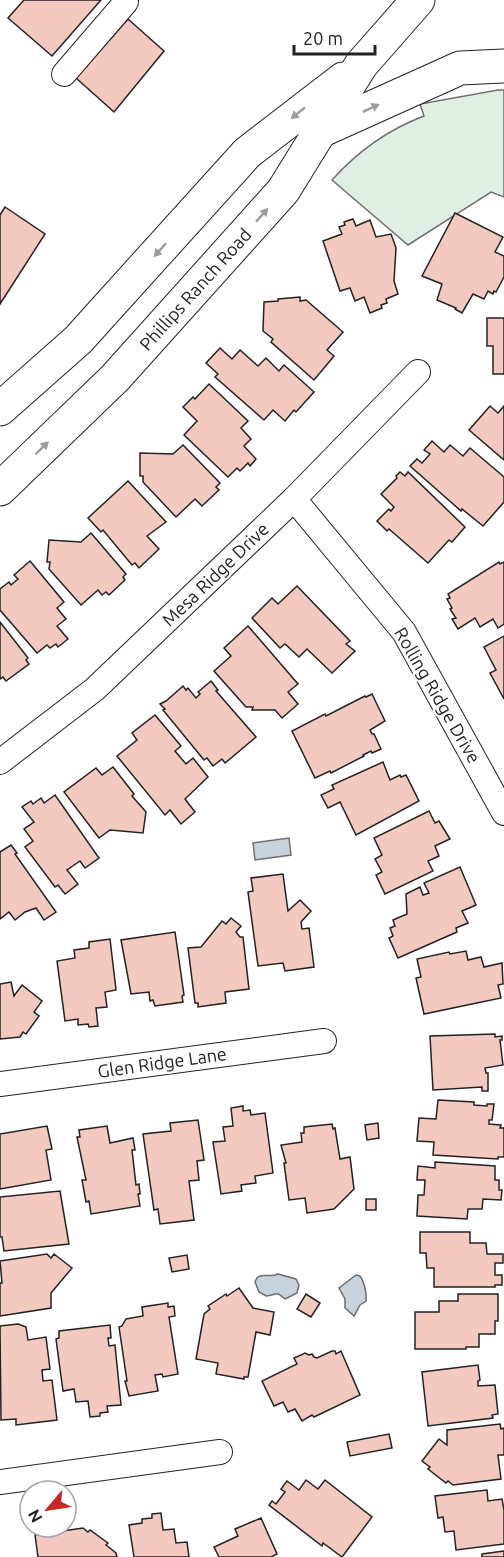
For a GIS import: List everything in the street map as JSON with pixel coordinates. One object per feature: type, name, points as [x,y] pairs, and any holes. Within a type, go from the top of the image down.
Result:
[{"type":"main road","name":"Phillips Ranch Road","points":[[0,489],[115,378],[283,191],[361,65],[418,0]]},
{"type":"main road","name":"Phillips Ranch Road","points":[[0,408],[78,340],[247,153],[361,65]]},
{"type":"main road","points":[[318,132],[460,68],[504,66]]},
{"type":"street","points":[[64,74],[125,1]]},
{"type":"street","name":"Mesa Ridge Drive","points":[[0,762],[95,688],[294,499],[418,372]]},
{"type":"street","name":"Rolling Ridge Drive","points":[[294,499],[404,632],[504,813]]},
{"type":"street","name":"Glen Ridge Lane","points":[[0,1084],[324,1041]]},
{"type":"street","points":[[0,1482],[220,1452]]},
{"type":"green space","points":[[504,90],[504,197],[491,192],[408,245],[332,180],[374,142],[424,116],[420,104]]},
{"type":"shaded area","points":[[289,838],[291,855],[255,860],[253,843]]},
{"type":"shaded area","points":[[278,1274],[296,1279],[299,1285],[297,1293],[285,1299],[277,1294],[266,1296],[259,1292],[255,1282],[259,1276]]},
{"type":"shaded area","points":[[356,1275],[360,1276],[363,1281],[366,1301],[360,1305],[354,1316],[345,1308],[345,1299],[339,1288]]},
{"type":"building","points":[[24,0],[101,0],[52,56],[8,18]]},
{"type":"building","points":[[128,19],[164,51],[114,112],[76,78]]},
{"type":"building","points":[[5,207],[45,234],[0,304],[0,215]]},
{"type":"building","points":[[455,213],[503,237],[495,252],[504,256],[504,277],[496,292],[494,291],[493,294],[488,291],[484,299],[473,294],[462,313],[437,300],[442,284],[422,276]]},
{"type":"building","points":[[353,219],[356,226],[370,220],[376,237],[391,234],[396,248],[394,281],[398,294],[386,299],[387,303],[381,305],[382,308],[370,313],[364,297],[355,301],[350,288],[340,291],[323,241],[342,234],[339,227],[345,225],[344,222]]},
{"type":"building","points":[[300,297],[300,301],[306,300],[343,332],[327,350],[334,356],[314,380],[271,342],[273,339],[263,331],[264,302]]},
{"type":"building","points":[[487,318],[504,318],[504,374],[493,374],[493,346],[487,346]]},
{"type":"building","points":[[220,348],[232,359],[240,350],[258,366],[266,358],[279,371],[284,365],[314,392],[285,421],[273,410],[264,420],[215,377],[218,374],[206,363]]},
{"type":"building","points":[[209,384],[248,421],[241,428],[251,439],[244,446],[256,459],[250,466],[248,463],[240,471],[237,468],[228,477],[184,435],[197,421],[183,407],[193,397],[195,399]]},
{"type":"building","points":[[490,406],[498,413],[504,406],[504,460],[469,430]]},
{"type":"building","points":[[432,441],[444,452],[450,445],[463,456],[470,448],[504,477],[504,502],[483,526],[462,509],[461,511],[410,466],[417,459],[422,463],[430,454],[424,450]]},
{"type":"building","points":[[183,445],[220,483],[216,487],[219,490],[202,506],[195,499],[176,517],[143,482],[143,476],[140,476],[140,453],[173,454]]},
{"type":"building","points":[[400,472],[405,476],[408,472],[465,527],[452,542],[449,540],[428,563],[377,521],[394,507],[381,494]]},
{"type":"building","points":[[128,481],[166,522],[147,536],[159,549],[139,568],[135,563],[132,565],[103,530],[101,532],[88,518]]},
{"type":"building","points":[[91,533],[126,574],[123,577],[125,580],[109,595],[106,592],[102,595],[98,590],[81,605],[49,569],[50,562],[47,562],[49,540],[81,542]]},
{"type":"building","points":[[30,561],[64,602],[57,608],[66,619],[57,626],[68,639],[58,647],[56,644],[50,648],[47,645],[37,653],[0,610],[0,589],[9,582],[11,585],[18,579],[14,575]]},
{"type":"building","points":[[499,562],[500,564],[504,562],[504,624],[498,628],[493,619],[480,627],[475,618],[458,629],[452,619],[456,618],[450,609],[452,608],[447,599],[450,598],[448,594]]},
{"type":"building","points":[[297,586],[350,641],[346,644],[355,651],[332,673],[307,649],[299,657],[285,644],[280,648],[252,618],[272,598],[278,604]]},
{"type":"building","points":[[0,622],[28,658],[26,660],[29,664],[6,681],[3,677],[0,679]]},
{"type":"building","points":[[248,626],[298,684],[288,692],[298,704],[282,718],[275,710],[252,710],[253,707],[246,707],[214,671],[231,656],[224,648]]},
{"type":"building","points":[[504,636],[504,699],[490,673],[496,670],[484,647]]},
{"type":"building","points":[[211,681],[218,690],[216,691],[256,737],[225,763],[222,759],[213,766],[207,758],[204,760],[160,704],[183,686],[186,690],[188,688],[196,698],[200,694],[198,692]]},
{"type":"building","points":[[372,694],[385,721],[370,730],[381,749],[372,753],[371,751],[331,773],[330,771],[315,778],[292,731]]},
{"type":"building","points":[[155,715],[181,746],[175,751],[186,764],[193,758],[208,777],[185,799],[195,812],[181,824],[170,810],[165,815],[117,756],[137,740],[132,733]]},
{"type":"building","points":[[383,762],[390,780],[406,775],[419,801],[356,835],[340,802],[328,808],[321,795],[334,789],[332,785]]},
{"type":"building","points":[[113,767],[134,794],[132,796],[146,812],[143,833],[110,830],[99,838],[64,792],[96,768],[102,775]]},
{"type":"building","points":[[55,795],[99,858],[85,868],[80,861],[67,870],[78,884],[65,894],[58,885],[55,887],[25,847],[33,841],[24,829],[34,822],[22,807],[31,801],[33,804],[41,798],[44,803]]},
{"type":"building","points":[[429,811],[435,823],[439,821],[450,839],[435,846],[439,856],[428,861],[433,871],[385,894],[376,875],[382,872],[375,859],[382,855],[374,838]]},
{"type":"building","points":[[11,845],[56,912],[44,920],[36,908],[25,912],[15,920],[9,912],[0,919],[0,852]]},
{"type":"building","points":[[460,867],[476,905],[462,911],[468,923],[456,928],[457,932],[398,958],[389,938],[393,936],[390,928],[395,926],[393,920],[407,914],[406,894],[420,887],[423,895],[429,893],[424,883]]},
{"type":"building","points":[[283,874],[288,911],[300,900],[311,911],[301,922],[302,929],[309,928],[314,967],[285,971],[283,963],[258,966],[248,892],[253,891],[251,878]]},
{"type":"building","points":[[231,918],[241,926],[236,932],[243,937],[249,989],[225,992],[226,1003],[198,1007],[198,1003],[195,1003],[188,948],[201,947],[222,921],[226,924]]},
{"type":"building","points":[[175,932],[183,1002],[155,1006],[153,1000],[150,1001],[149,992],[131,994],[121,940]]},
{"type":"building","points":[[110,939],[116,990],[105,992],[107,1007],[96,1008],[98,1026],[78,1025],[78,1019],[65,1021],[57,961],[75,958],[74,950],[89,948],[89,942]]},
{"type":"building","points":[[466,951],[468,960],[481,957],[484,967],[502,963],[503,984],[498,985],[501,998],[424,1014],[416,978],[421,977],[417,959]]},
{"type":"building","points":[[11,982],[14,996],[22,985],[42,1001],[34,1012],[39,1016],[26,1034],[23,1032],[20,1037],[0,1039],[0,984]]},
{"type":"building","points":[[495,1034],[495,1037],[502,1036],[500,1040],[503,1065],[485,1068],[488,1073],[488,1091],[482,1091],[482,1087],[433,1090],[430,1036]]},
{"type":"building","points":[[438,1100],[474,1102],[474,1105],[487,1106],[487,1104],[494,1104],[492,1120],[489,1120],[489,1124],[501,1125],[500,1128],[504,1128],[504,1157],[498,1157],[498,1159],[433,1155],[434,1142],[417,1141],[419,1118],[436,1119]]},
{"type":"building","points":[[243,1106],[243,1111],[250,1110],[251,1115],[265,1113],[273,1173],[255,1176],[256,1183],[241,1185],[242,1191],[221,1194],[213,1142],[225,1141],[223,1127],[233,1126],[231,1108]]},
{"type":"building","points":[[198,1120],[204,1160],[197,1161],[199,1180],[189,1181],[194,1220],[160,1224],[158,1209],[154,1210],[143,1134],[171,1131],[170,1123]]},
{"type":"building","points":[[378,1123],[379,1138],[367,1140],[365,1125]]},
{"type":"building","points":[[332,1124],[333,1129],[335,1128],[340,1159],[350,1157],[354,1189],[334,1209],[307,1213],[305,1198],[289,1200],[284,1163],[286,1163],[281,1145],[302,1142],[301,1133],[304,1133],[304,1127]]},
{"type":"building","points":[[47,1126],[52,1149],[46,1150],[51,1180],[0,1189],[0,1134]]},
{"type":"building","points":[[107,1126],[110,1143],[133,1138],[135,1150],[132,1150],[136,1185],[139,1184],[140,1206],[91,1214],[82,1180],[86,1180],[77,1137],[80,1137],[79,1130]]},
{"type":"building","points":[[435,1162],[495,1166],[495,1180],[499,1180],[499,1190],[502,1190],[501,1200],[483,1199],[482,1209],[468,1209],[467,1219],[417,1216],[418,1195],[424,1195],[425,1180],[417,1180],[418,1166],[435,1168]]},
{"type":"building","points":[[60,1191],[69,1244],[4,1251],[2,1237],[0,1237],[0,1197]]},
{"type":"building","points":[[366,1199],[376,1199],[376,1210],[366,1210]]},
{"type":"building","points":[[420,1232],[470,1232],[470,1243],[486,1243],[487,1254],[503,1254],[503,1263],[495,1263],[495,1275],[502,1275],[502,1285],[434,1287],[434,1268],[427,1268],[426,1253],[420,1253]]},
{"type":"building","points":[[47,1254],[51,1258],[54,1254],[72,1268],[51,1293],[51,1308],[0,1316],[0,1283],[2,1283],[0,1261]]},
{"type":"building","points":[[187,1255],[189,1269],[172,1272],[169,1258]]},
{"type":"building","points":[[239,1288],[253,1308],[274,1312],[270,1335],[256,1332],[248,1377],[244,1379],[216,1374],[218,1363],[196,1359],[204,1314],[210,1309],[208,1306]]},
{"type":"building","points":[[306,1294],[320,1303],[311,1317],[297,1309]]},
{"type":"building","points":[[458,1294],[498,1294],[498,1321],[495,1321],[495,1334],[479,1334],[479,1347],[415,1349],[415,1312],[439,1312],[439,1301],[458,1301]]},
{"type":"building","points":[[168,1303],[168,1307],[174,1306],[175,1316],[169,1317],[178,1374],[163,1377],[162,1374],[155,1375],[158,1391],[129,1396],[125,1381],[127,1381],[119,1327],[126,1319],[143,1316],[142,1307]]},
{"type":"building","points":[[18,1324],[26,1327],[28,1340],[46,1337],[50,1369],[42,1370],[43,1381],[52,1380],[57,1420],[16,1425],[16,1419],[1,1420],[0,1326]]},
{"type":"building","points":[[110,1325],[109,1346],[115,1345],[121,1405],[107,1406],[108,1412],[90,1417],[88,1401],[76,1402],[74,1389],[63,1391],[56,1339],[59,1338],[59,1331]]},
{"type":"building","points":[[332,1351],[336,1354],[341,1351],[360,1395],[302,1421],[295,1409],[288,1412],[283,1402],[274,1406],[262,1381],[297,1364],[294,1358],[305,1353],[317,1358]]},
{"type":"building","points":[[478,1365],[480,1380],[478,1386],[495,1385],[498,1414],[492,1415],[493,1418],[428,1426],[422,1372]]},
{"type":"building","points":[[500,1424],[501,1429],[504,1428],[504,1455],[498,1455],[501,1479],[453,1485],[448,1481],[446,1483],[428,1469],[430,1467],[422,1461],[439,1439],[447,1445],[447,1430]]},
{"type":"building","points":[[389,1434],[392,1448],[350,1456],[347,1442]]},
{"type":"building","points":[[306,1480],[318,1489],[325,1480],[372,1517],[342,1557],[323,1543],[322,1546],[269,1505],[272,1501],[276,1504],[285,1492],[281,1489],[287,1481],[299,1490]]},
{"type":"building","points":[[487,1490],[488,1501],[502,1499],[504,1544],[456,1550],[454,1531],[445,1532],[443,1517],[438,1518],[435,1496]]},
{"type":"building","points":[[161,1513],[163,1530],[174,1529],[176,1543],[187,1542],[189,1557],[134,1557],[129,1525],[142,1523],[142,1519],[152,1518],[152,1514]]},
{"type":"building","points":[[261,1518],[277,1554],[271,1557],[219,1557],[214,1547],[238,1536],[235,1529]]},
{"type":"building","points":[[83,1528],[88,1532],[90,1530],[108,1543],[106,1545],[116,1553],[117,1557],[38,1557],[36,1539],[78,1539],[78,1529]]},
{"type":"building","points":[[504,1551],[504,1557],[482,1557],[482,1554]]}]
